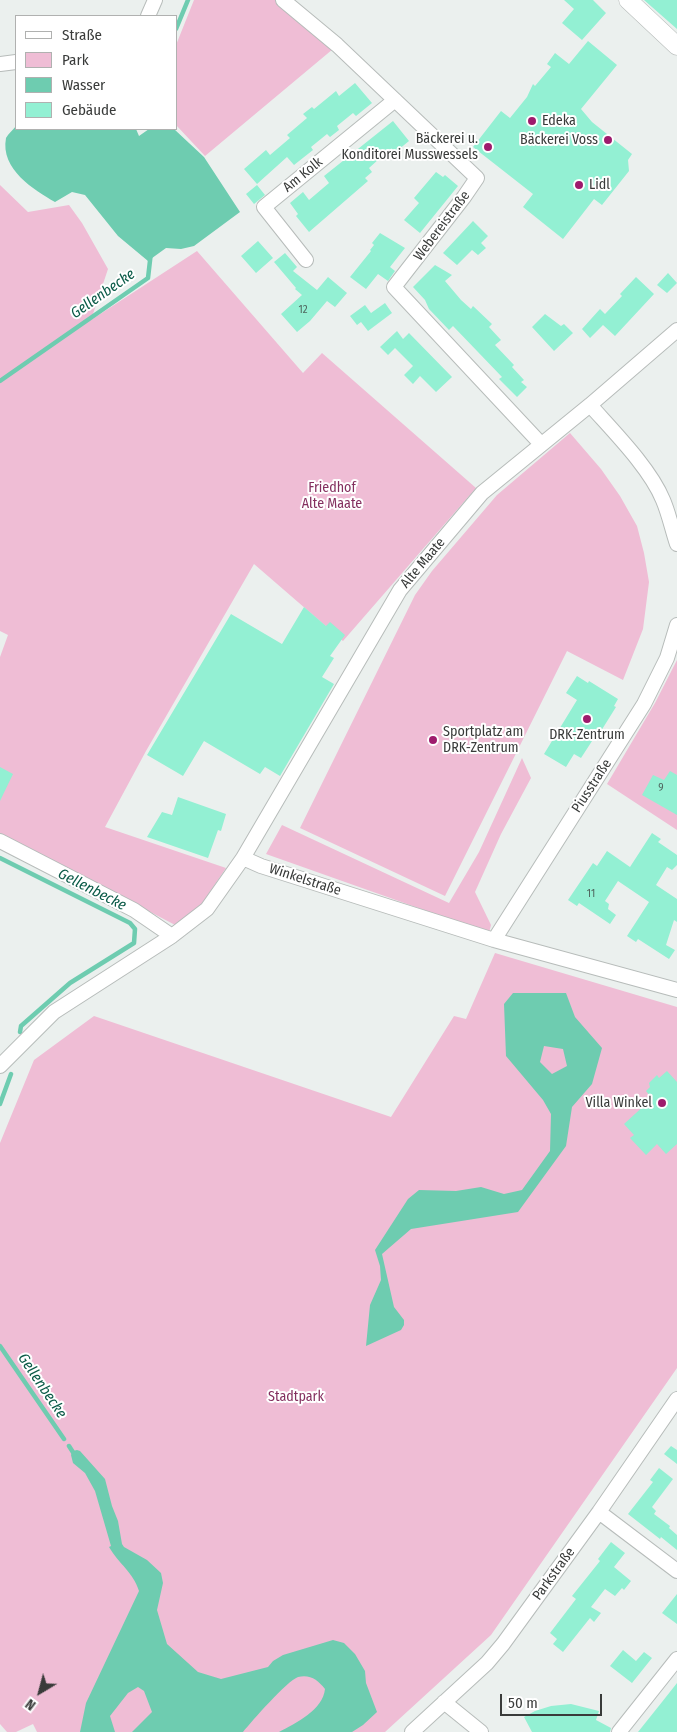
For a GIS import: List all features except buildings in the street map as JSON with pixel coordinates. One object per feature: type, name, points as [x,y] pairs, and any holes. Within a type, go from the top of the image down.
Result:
[{"type":"street","points":[[148,15],[155,0]]},
{"type":"street","name":"Webereistraße","points":[[284,0],[337,45],[477,178],[394,287],[540,444]]},
{"type":"street","points":[[628,0],[677,46]]},
{"type":"street","points":[[0,64],[15,62]]},
{"type":"street","name":"Am Kolk","points":[[306,260],[264,207],[395,100]]},
{"type":"street","name":"Alte Maate","points":[[243,858],[400,590],[482,493],[590,405],[677,330]]},
{"type":"street","points":[[590,405],[632,453],[652,482],[662,498],[677,544]]},
{"type":"street","name":"Piusstraße","points":[[494,940],[644,704],[667,658],[677,625]]},
{"type":"street","points":[[0,841],[134,910],[172,936]]},
{"type":"street","points":[[0,1066],[54,1012],[172,936],[207,908],[243,858]]},
{"type":"street","name":"Winkelstraße","points":[[243,858],[261,866],[494,940],[677,990]]},
{"type":"street","name":"Parkstraße","points":[[412,1732],[487,1663],[503,1644],[599,1512],[677,1399]]},
{"type":"street","points":[[599,1512],[677,1571]]},
{"type":"street","points":[[619,1732],[677,1659]]},
{"type":"street","points":[[444,1702],[481,1732]]},
{"type":"green space","points":[[194,0],[276,0],[333,49],[205,156],[178,127],[178,40]]},
{"type":"green space","name":"Friedhof Alte Maate","points":[[0,185],[28,212],[69,205],[82,223],[108,269],[91,320],[197,251],[303,373],[322,353],[476,488],[343,641],[254,564],[146,751],[105,827],[226,868],[199,908],[177,926],[0,833],[0,657],[8,635],[0,631]]},
{"type":"green space","points":[[570,433],[601,469],[620,496],[637,526],[649,582],[643,629],[623,680],[567,651],[445,896],[300,828],[415,595],[432,571],[497,495]]},
{"type":"green space","points":[[677,660],[677,830],[607,784],[655,703]]},
{"type":"green space","points":[[522,758],[531,778],[501,834],[475,892],[491,925],[489,933],[266,854],[282,825],[449,903],[479,852]]},
{"type":"green space","name":"Stadtpark","points":[[495,953],[677,1007],[677,1368],[491,1635],[385,1732],[37,1732],[33,1724],[16,1732],[7,1732],[0,1724],[0,1143],[34,1060],[94,1016],[391,1117],[454,1016],[466,1019]]},
{"type":"water","points":[[15,127],[15,130],[136,130],[139,136],[148,130],[175,130],[204,157],[240,212],[194,246],[181,249],[166,248],[148,261],[118,236],[85,195],[72,192],[55,202],[20,177],[8,159],[6,138]]},
{"type":"water","points":[[513,993],[566,993],[575,1017],[602,1048],[592,1084],[572,1107],[566,1146],[518,1212],[411,1229],[382,1254],[394,1307],[404,1320],[404,1325],[401,1330],[366,1346],[370,1305],[381,1280],[380,1266],[375,1250],[408,1199],[419,1190],[456,1191],[481,1187],[504,1194],[522,1190],[550,1151],[551,1114],[543,1100],[506,1056],[504,1004]],"holes":[[[544,1046],[563,1049],[567,1066],[552,1074],[540,1062]]]},
{"type":"water","points":[[77,1450],[105,1479],[124,1547],[147,1560],[161,1573],[163,1583],[157,1610],[167,1644],[198,1672],[221,1679],[268,1667],[273,1661],[283,1655],[333,1640],[344,1643],[355,1654],[365,1671],[366,1683],[377,1712],[352,1732],[279,1732],[308,1715],[323,1697],[325,1689],[320,1683],[313,1678],[302,1676],[286,1686],[243,1732],[132,1732],[152,1712],[144,1691],[138,1687],[128,1693],[110,1716],[115,1732],[80,1732],[86,1703],[139,1591],[130,1573],[109,1547],[111,1546],[95,1491],[85,1473],[73,1463],[71,1455],[73,1451]]},
{"type":"waterway","name":"Gellenbecke","points":[[178,24],[188,0]]},
{"type":"waterway","name":"Gellenbecke","points":[[0,381],[148,278],[151,252]]},
{"type":"waterway","name":"Gellenbecke","points":[[0,858],[130,923],[135,929],[134,943],[70,983],[21,1026],[20,1032]]},
{"type":"waterway","name":"Gellenbecke","points":[[0,1104],[11,1074]]},
{"type":"waterway","name":"Gellenbecke","points":[[0,1346],[64,1439]]},
{"type":"waterway","name":"Gellenbecke","points":[[69,1446],[76,1457]]},
{"type":"place","name":"Edeka","points":[[532,121]]},
{"type":"place","name":"Bäckerei Voss","points":[[608,140]]},
{"type":"place","name":"Bäckerei u. Konditorei Musswessels","points":[[488,147]]},
{"type":"place","name":"Lidl","points":[[579,185]]},
{"type":"place","name":"DRK-Zentrum","points":[[587,719]]},
{"type":"place","name":"Sportplatz am DRK-Zentrum","points":[[433,740]]},
{"type":"place","name":"Villa Winkel","points":[[662,1103]]}]
